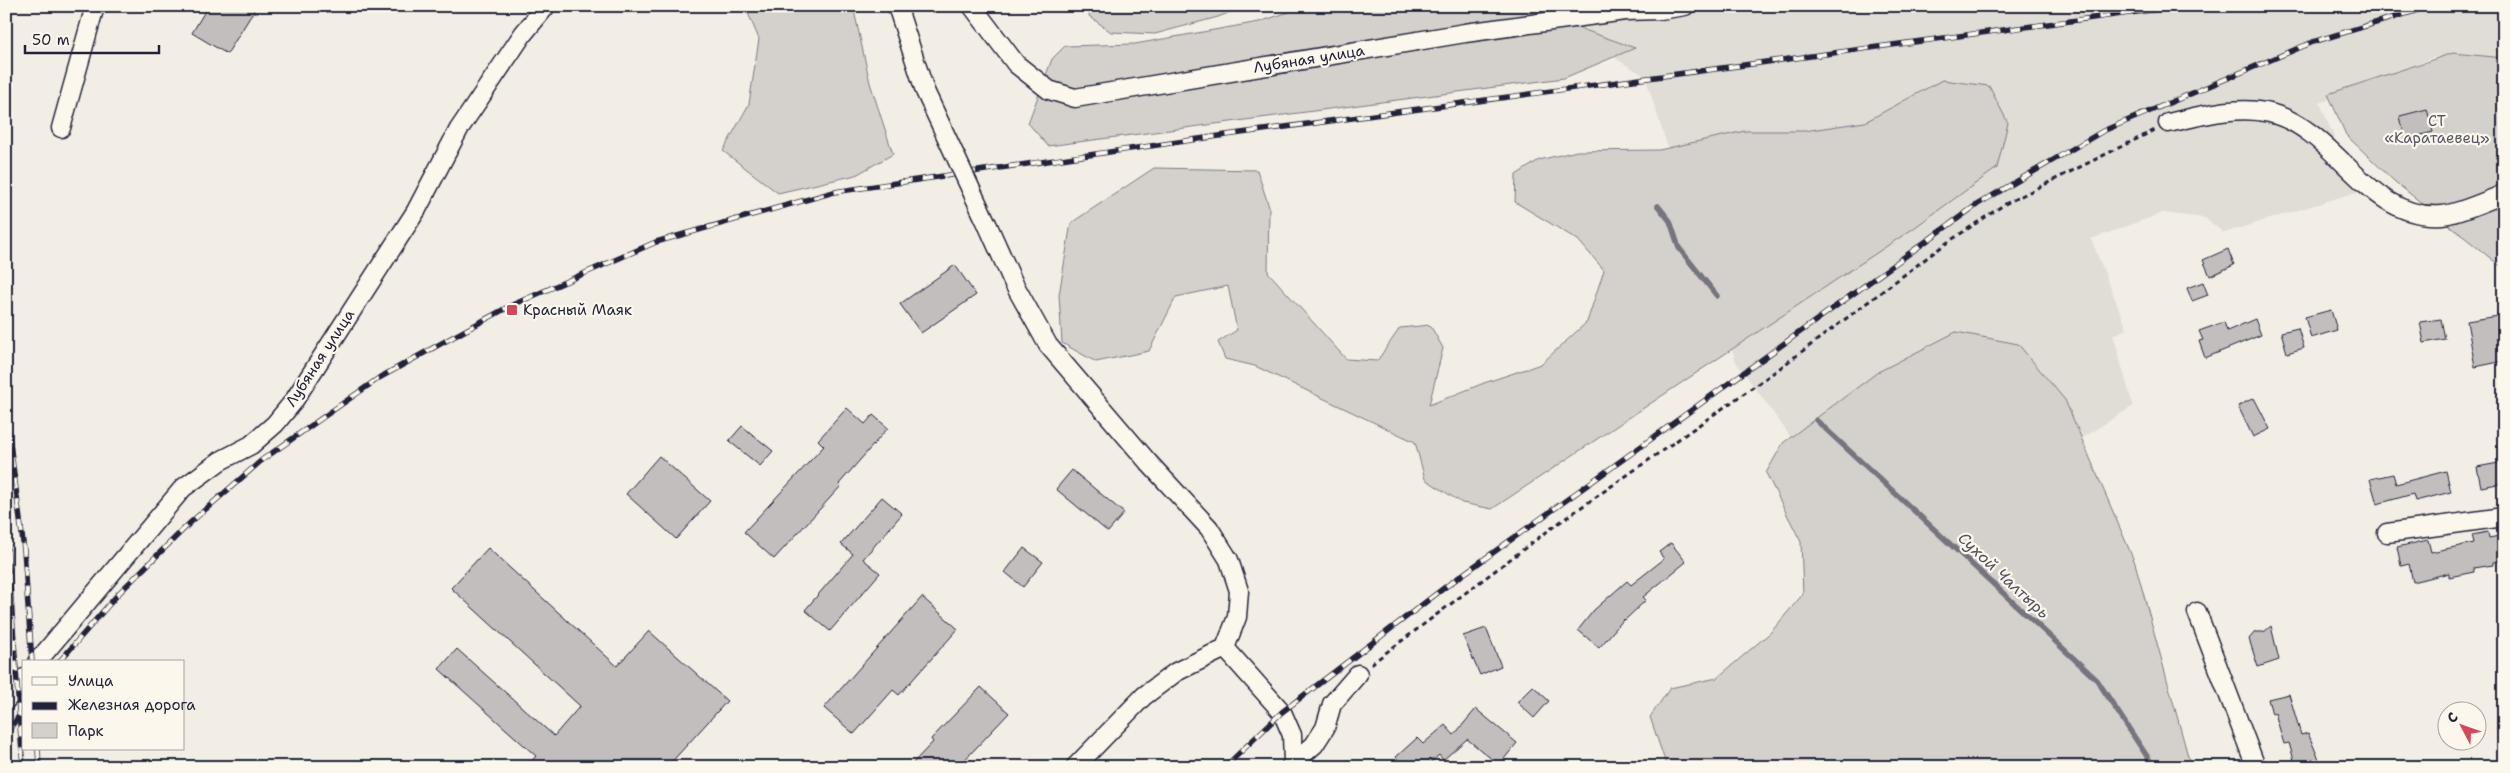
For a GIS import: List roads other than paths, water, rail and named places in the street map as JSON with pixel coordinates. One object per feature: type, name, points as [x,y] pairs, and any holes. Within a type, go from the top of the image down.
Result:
[{"type":"street","points":[[61,128],[95,6]]},
{"type":"street","name":"Лубяная улица","points":[[39,660],[183,488],[220,461],[250,445],[275,424],[293,402],[416,211],[459,129],[523,34],[546,6]]},
{"type":"street","points":[[897,6],[925,91],[1014,284],[1048,345],[1148,462],[1209,528],[1229,560],[1239,590],[1237,617],[1225,648],[1176,672],[1144,696],[1075,767]]},
{"type":"street","name":"Лубяная улица","points":[[972,6],[1016,64],[1049,90],[1075,98],[1465,33],[1624,9],[1660,10],[1685,6]]},
{"type":"street","points":[[2168,123],[2232,110],[2270,114],[2305,128],[2380,197],[2410,213],[2444,215],[2504,194]]},
{"type":"street","points":[[2387,533],[2504,518]]},
{"type":"street","points":[[2197,612],[2256,767]]},
{"type":"street","points":[[1225,648],[1282,712],[1292,735],[1292,765]]},
{"type":"street","points":[[1292,765],[1314,744],[1325,728],[1332,704],[1358,674]]},
{"type":"street","points":[[6,700],[22,680]]},
{"type":"waterway","name":"Сухой Чалтырь","points":[[1658,206],[1670,221],[1679,248],[1717,296]]},
{"type":"waterway","name":"Сухой Чалтырь","points":[[1816,420],[2097,680],[2154,767]]},
{"type":"railway","points":[[61,660],[119,593],[191,522],[262,460],[379,378],[442,343],[510,306],[656,242],[834,192],[1226,135],[2181,6]]},
{"type":"railway","points":[[1225,767],[1282,712],[1444,588],[1978,204],[2103,131],[2313,42],[2431,6]]},
{"type":"railway","points":[[6,413],[24,550],[32,660]]},
{"type":"railway","points":[[6,529],[23,767]]},
{"type":"railway","points":[[6,734],[21,713]]},
{"type":"railway","points":[[38,750],[39,767]]},
{"type":"place","name":"Красный Маяк","points":[[512,310]]},
{"type":"park label","name":"СТ «Каратаевец»","points":[[2437,130]]}]
